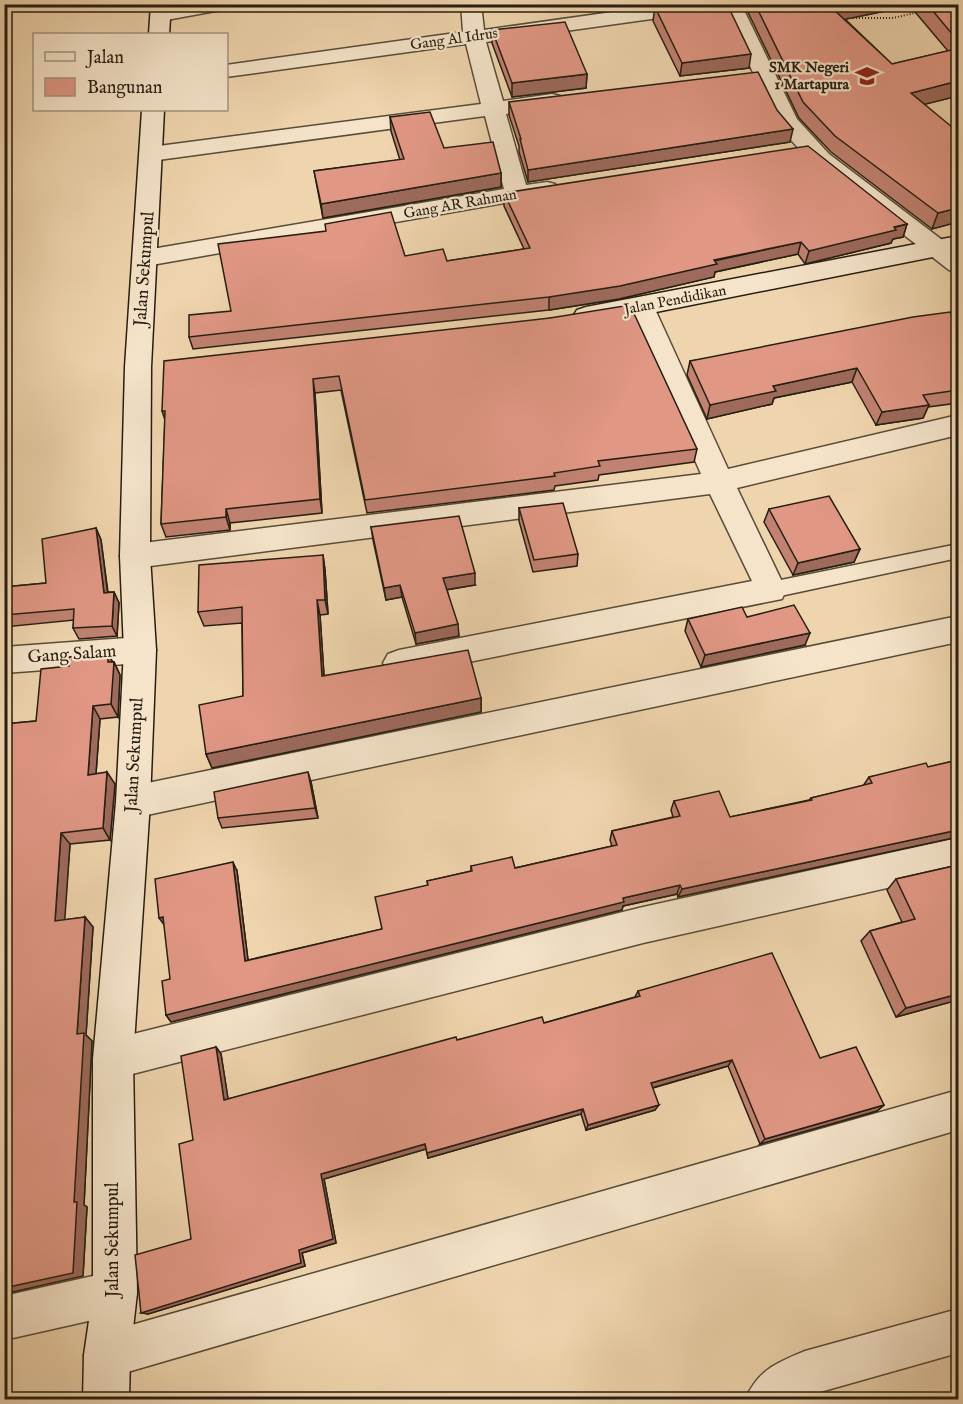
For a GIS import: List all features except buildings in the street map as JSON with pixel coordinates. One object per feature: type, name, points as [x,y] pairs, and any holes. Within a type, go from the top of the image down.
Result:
[{"type":"street","points":[[161,18],[221,4]]},
{"type":"street","points":[[471,4],[474,36],[517,194]]},
{"type":"street","name":"Gang Al Idrus","points":[[228,71],[717,4]]},
{"type":"street","points":[[731,4],[787,122],[810,148],[948,246],[958,264]]},
{"type":"street","points":[[742,78],[765,75]]},
{"type":"street","points":[[151,154],[576,98]]},
{"type":"street","name":"Jalan Sekumpul","points":[[106,1400],[107,1355],[115,1293],[113,1059],[133,802],[140,650],[135,556],[150,366],[146,258],[153,111]]},
{"type":"street","points":[[786,152],[810,148]]},
{"type":"street","name":"Gang AR Rahman","points":[[146,258],[564,187]]},
{"type":"street","name":"Jalan Pendidikan","points":[[561,320],[641,307],[948,246]]},
{"type":"street","points":[[399,663],[771,590],[719,482],[678,364],[641,307]]},
{"type":"street","points":[[135,556],[719,482],[958,425]]},
{"type":"street","points":[[133,802],[958,629]]},
{"type":"street","name":"Gang Salam","points":[[4,660],[140,650]]},
{"type":"street","points":[[113,1059],[643,925],[958,855]]},
{"type":"street","points":[[107,1355],[958,1110]]},
{"type":"street","points":[[4,1318],[115,1293]]},
{"type":"street","points":[[768,1400],[777,1389],[805,1374],[958,1331]]},
{"type":"lane","points":[[771,590],[958,551]]},
{"type":"path","points":[[846,18],[893,18],[923,11]]},
{"type":"place","name":"SMK Negeri 1 Martapura","points":[[867,76]]}]
